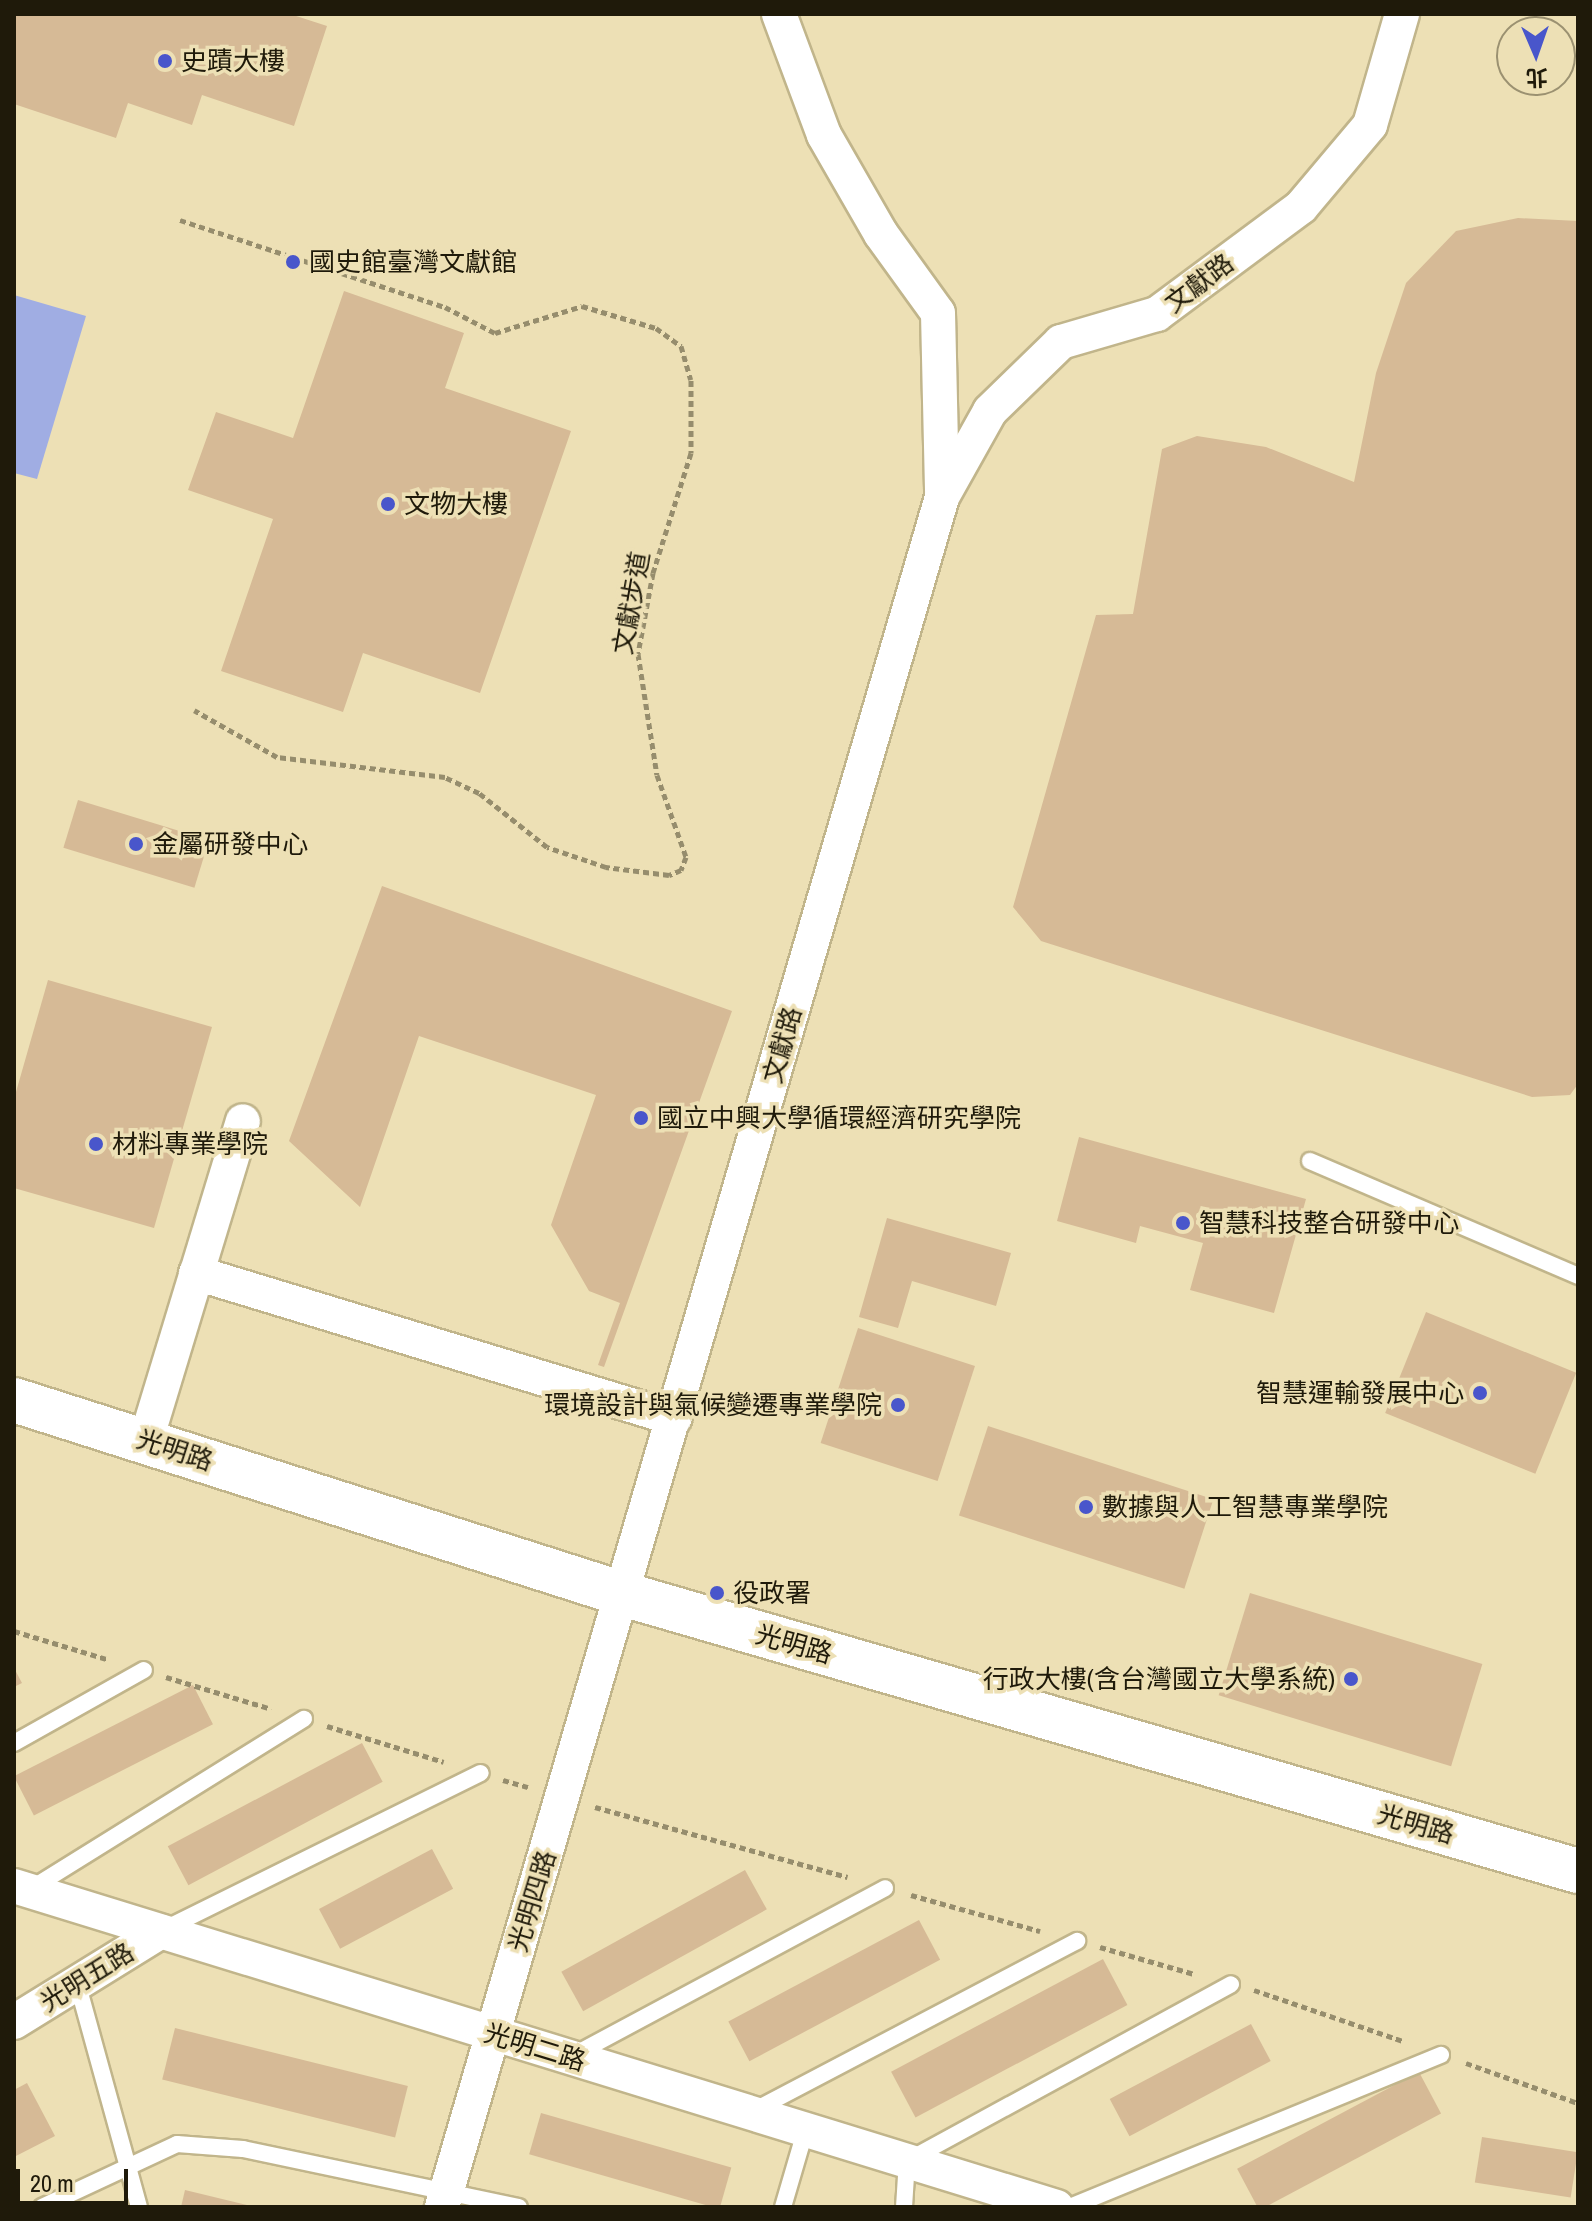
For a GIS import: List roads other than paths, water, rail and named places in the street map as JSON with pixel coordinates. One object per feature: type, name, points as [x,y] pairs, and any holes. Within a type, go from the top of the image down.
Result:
[{"type":"street","name":"文獻路","points":[[779,14],[824,135],[881,234],[938,313],[942,497]]},
{"type":"street","name":"文獻路","points":[[626,1595],[674,1418],[942,497],[990,411],[1061,342],[1157,314],[1301,207],[1370,125],[1402,14]]},
{"type":"street","points":[[146,1440],[243,1121]]},
{"type":"street","points":[[196,1273],[674,1418]]},
{"type":"street","name":"光明路","points":[[14,1400],[626,1595],[1578,1871]]},
{"type":"street","name":"光明四路","points":[[444,2197],[491,2033],[626,1595]]},
{"type":"street","name":"光明二路","points":[[21,1888],[805,2132],[1057,2207]]},
{"type":"street","name":"光明五路","points":[[14,2022],[160,1932]]},
{"type":"lane","points":[[1310,1161],[1578,1276]]},
{"type":"lane","points":[[14,1743],[144,1670]]},
{"type":"lane","points":[[21,1888],[304,1719]]},
{"type":"lane","points":[[160,1932],[480,1773]]},
{"type":"lane","points":[[569,2057],[885,1888]]},
{"type":"lane","points":[[750,2113],[1077,1941]]},
{"type":"lane","points":[[77,1982],[139,2207]]},
{"type":"lane","points":[[904,2207],[907,2161],[1231,1984]]},
{"type":"lane","points":[[1070,2207],[1441,2055]]},
{"type":"lane","points":[[783,2207],[805,2132]]},
{"type":"lane","points":[[42,2207],[128,2162],[177,2144],[243,2149],[444,2197],[519,2207]]},
{"type":"place","name":"史蹟大樓","points":[[165,61]]},
{"type":"place","name":"國史館臺灣文獻館","points":[[293,262]]},
{"type":"place","name":"文物大樓","points":[[388,504]]},
{"type":"place","name":"金屬研發中心","points":[[136,844]]},
{"type":"place","name":"國立中興大學循環經濟研究學院","points":[[641,1118]]},
{"type":"place","name":"材料專業學院","points":[[96,1144]]},
{"type":"place","name":"智慧科技整合研發中心","points":[[1183,1223]]},
{"type":"place","name":"智慧運輸發展中心","points":[[1480,1393]]},
{"type":"place","name":"環境設計與氣候變遷專業學院","points":[[898,1405]]},
{"type":"place","name":"數據與人工智慧專業學院","points":[[1086,1507]]},
{"type":"place","name":"役政署","points":[[717,1593]]},
{"type":"place","name":"行政大樓(含台灣國立大學系統)","points":[[1351,1679]]}]
